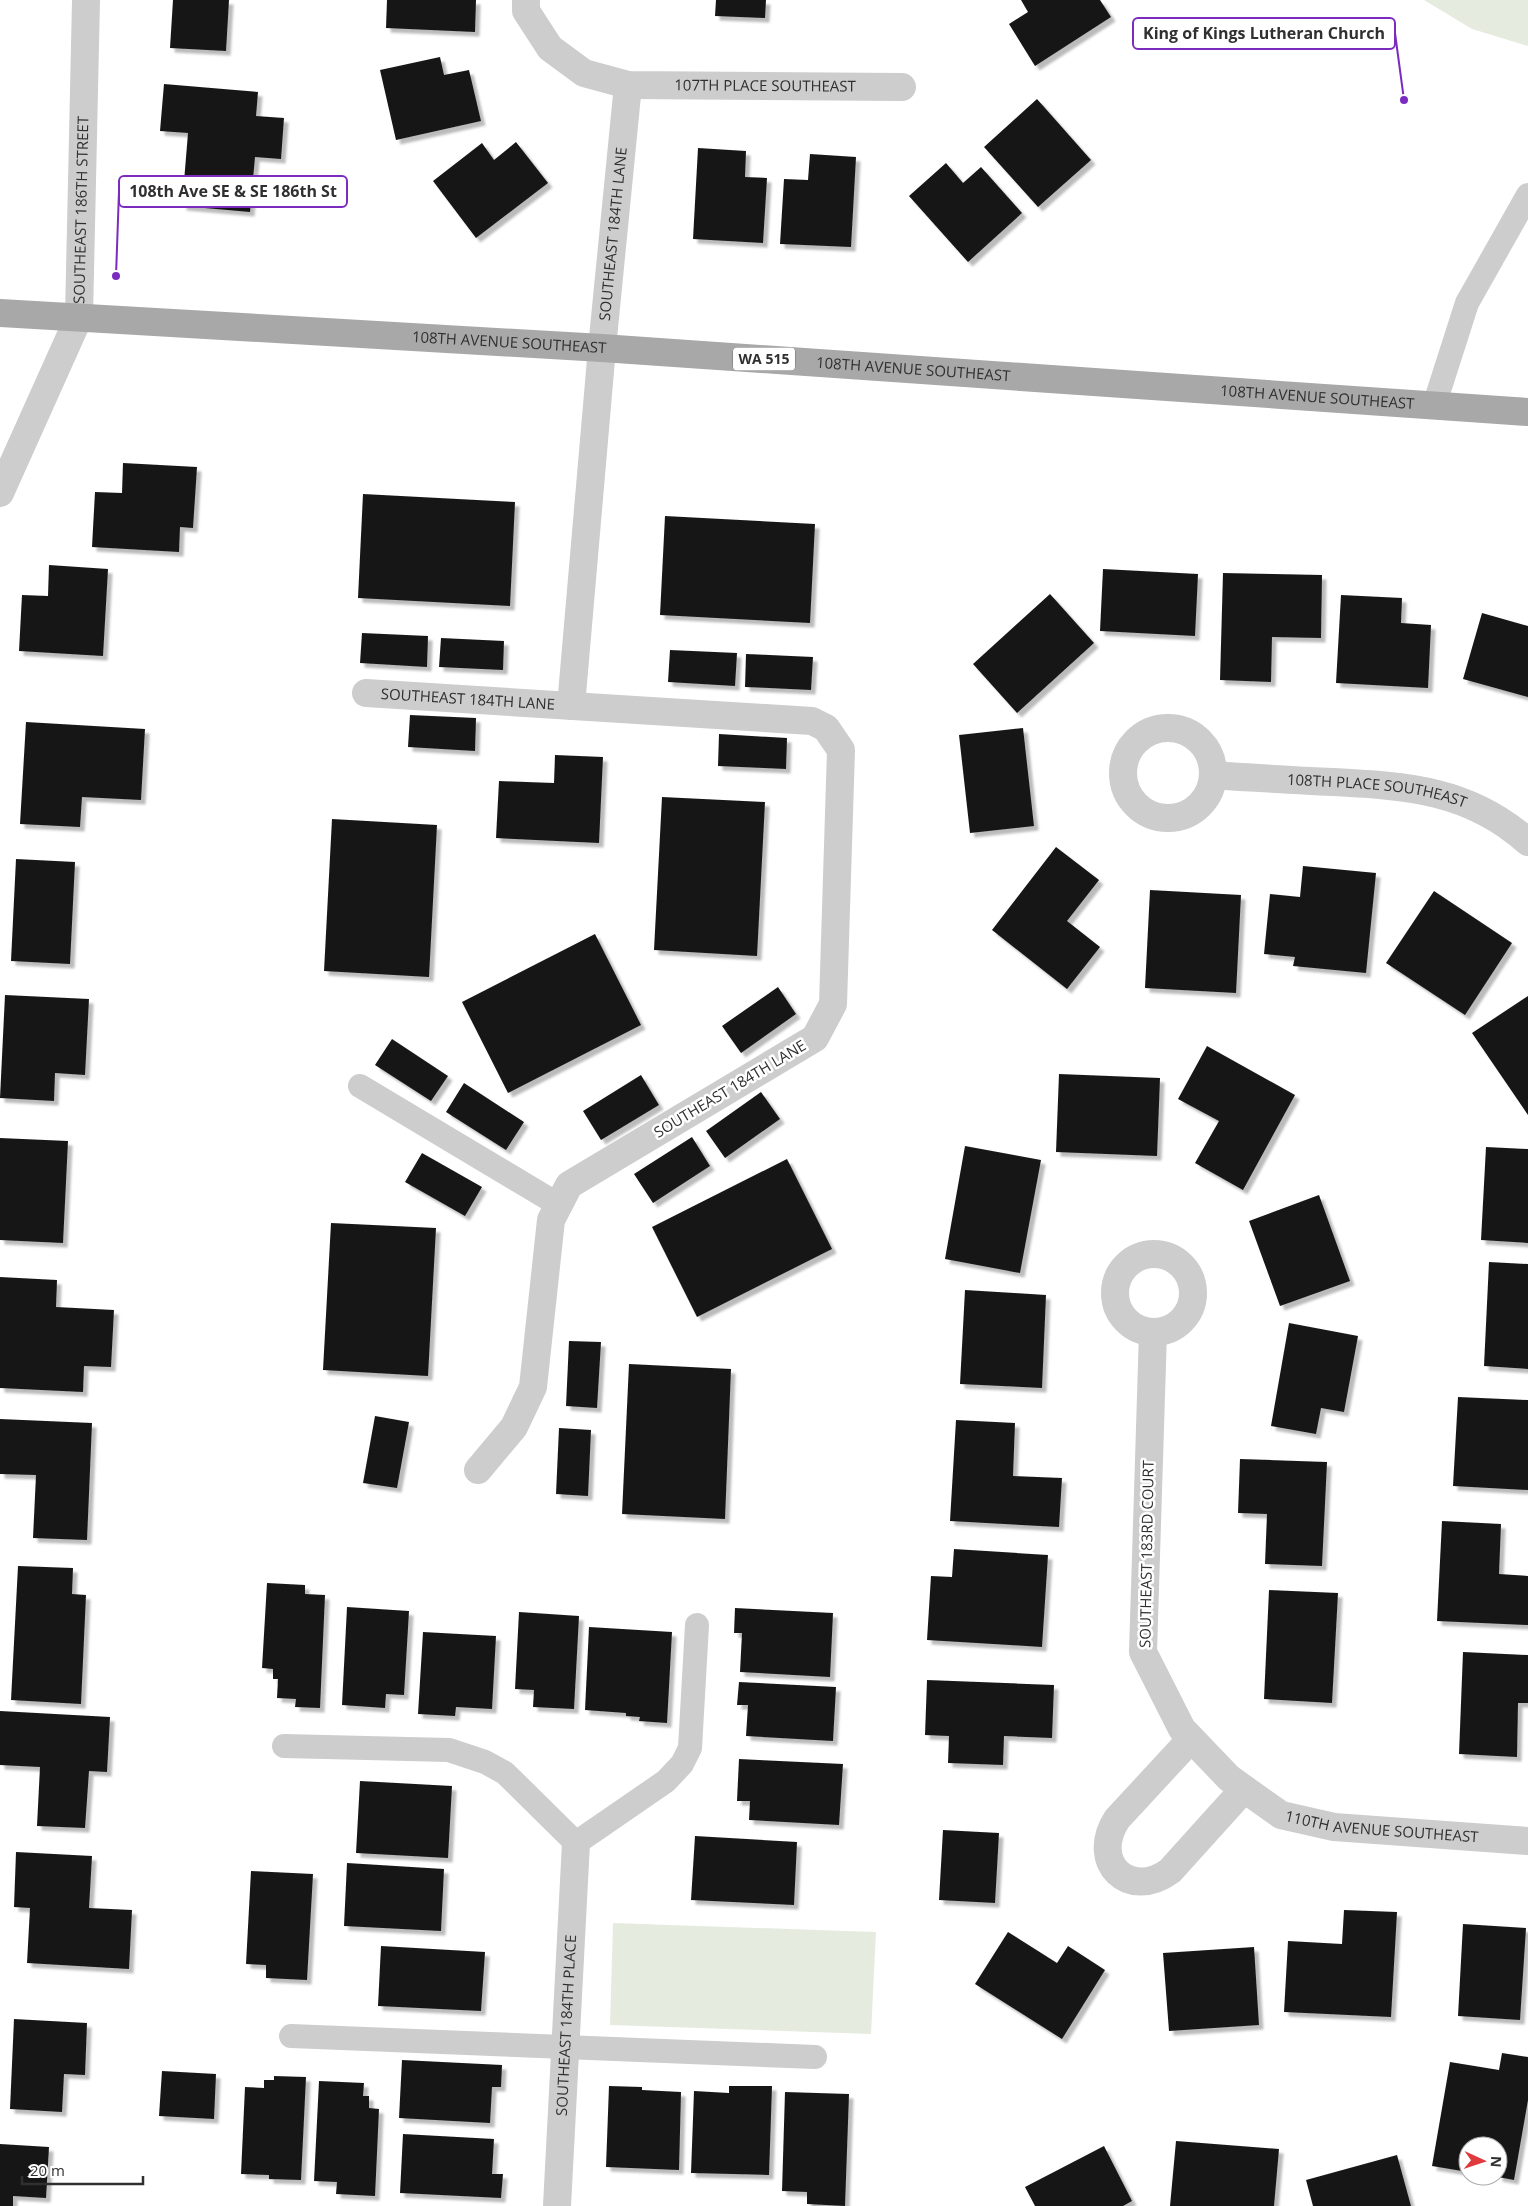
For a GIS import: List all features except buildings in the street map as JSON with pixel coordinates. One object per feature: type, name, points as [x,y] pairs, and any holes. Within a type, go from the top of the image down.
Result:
[{"type":"main road","name":"108TH AVENUE SOUTHEAST","points":[[0,313],[602,348],[1528,412]]},
{"type":"street","name":"SOUTHEAST 186TH STREET","points":[[0,493],[78,317],[86,0]]},
{"type":"street","points":[[526,0],[526,11],[550,48],[584,73],[628,85]]},
{"type":"street","name":"107TH PLACE SOUTHEAST","points":[[628,85],[902,87]]},
{"type":"street","name":"SOUTHEAST 184TH LANE","points":[[571,706],[602,348],[628,85]]},
{"type":"street","name":"SOUTHEAST 184TH LANE","points":[[366,693],[812,720],[826,728],[841,750],[833,1004],[815,1038],[569,1184],[550,1220],[533,1387],[514,1427],[478,1470]]},
{"type":"street","name":"108TH PLACE SOUTHEAST","points":[[1213,775],[1406,786],[1458,799],[1509,825],[1528,842]]},
{"type":"street","name":"SOUTHEAST 183RD COURT","points":[[1153,1332],[1143,1652],[1182,1729],[1237,1783]]},
{"type":"street","points":[[1191,1738],[1117,1819],[1109,1832],[1106,1846],[1109,1860],[1117,1872],[1130,1881],[1144,1883],[1159,1880],[1170,1871],[1237,1783]]},
{"type":"street","name":"110TH AVENUE SOUTHEAST","points":[[1237,1783],[1280,1815],[1334,1827],[1528,1842]]},
{"type":"street","name":"SOUTHEAST 184TH PLACE","points":[[558,2206],[576,1844]]},
{"type":"lane","points":[[1434,406],[1467,303],[1527,198]]},
{"type":"lane","points":[[360,1086],[559,1205]]},
{"type":"lane","points":[[284,1746],[449,1750],[485,1762],[505,1773],[576,1844],[666,1780],[682,1764],[690,1748],[697,1625]]},
{"type":"lane","points":[[291,2036],[566,2045],[814,2057]]},
{"type":"shaded area","points":[[1424,0],[1528,0],[1528,46],[1472,29]]},
{"type":"shaded area","points":[[613,1923],[876,1932],[871,2034],[610,2025]]},
{"type":"place","name":"King of Kings Lutheran Church","points":[[1404,100]]},
{"type":"place","name":"108th Ave SE & SE 186th St","points":[[116,276]]}]
